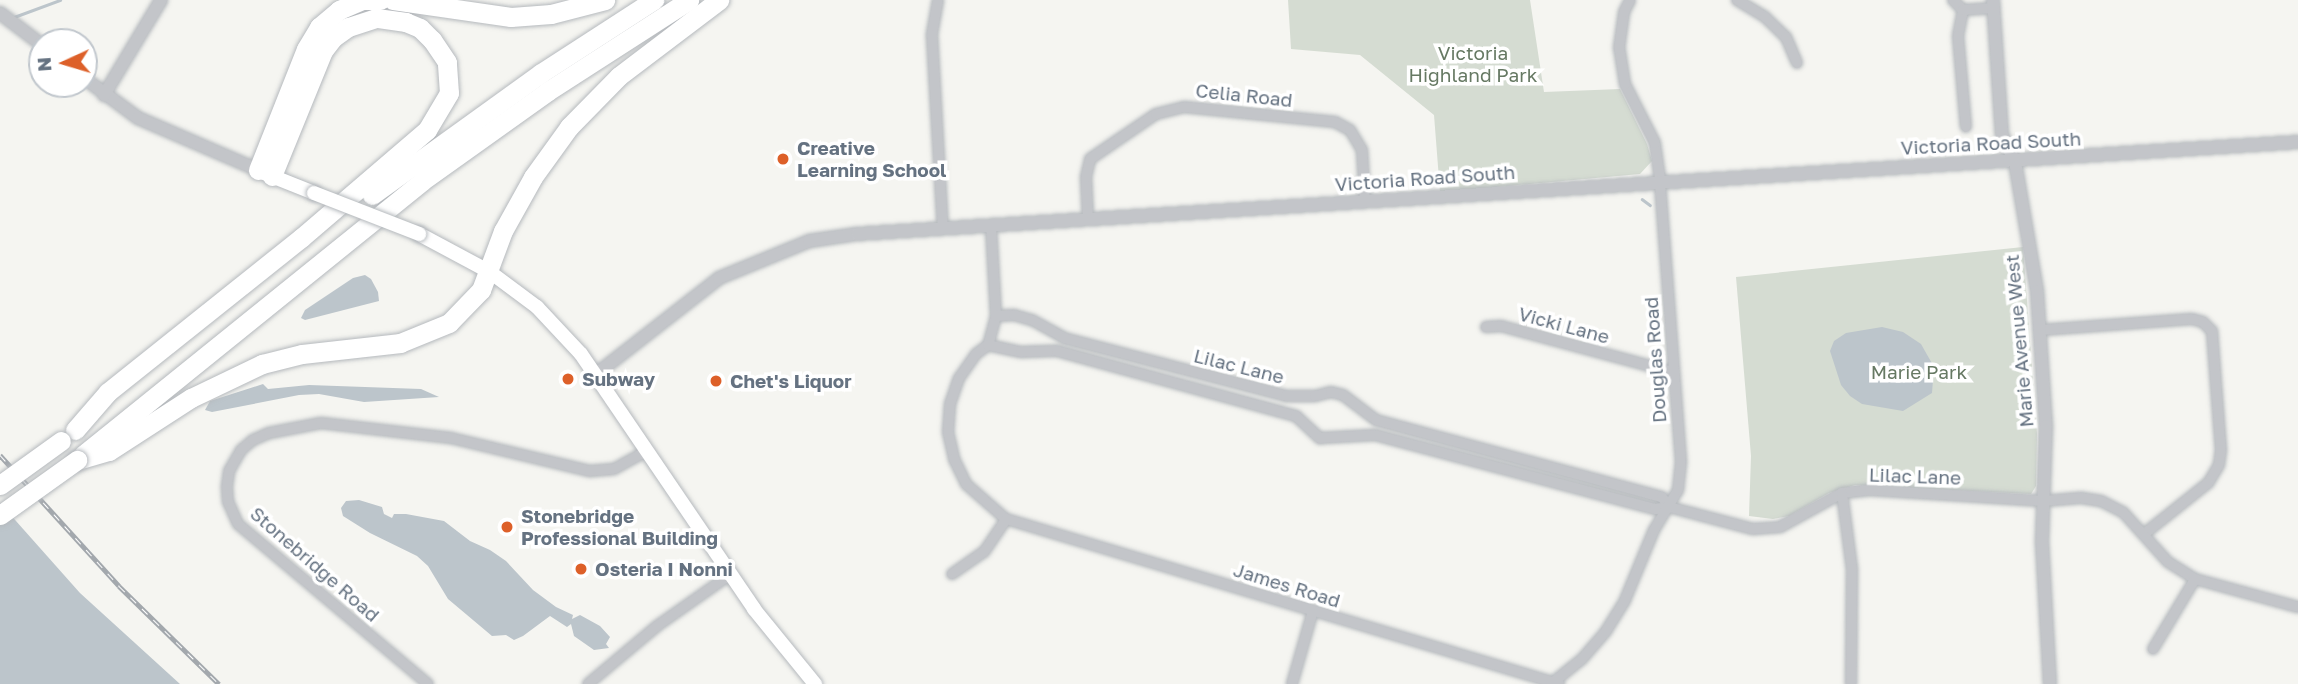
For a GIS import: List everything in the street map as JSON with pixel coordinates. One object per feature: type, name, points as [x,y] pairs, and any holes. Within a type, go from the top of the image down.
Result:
[{"type":"highway","points":[[265,173],[306,50],[319,27],[339,10],[363,0],[380,0]]},
{"type":"highway","points":[[393,0],[511,17],[551,14],[605,0]]},
{"type":"highway","points":[[0,485],[68,436],[409,167],[541,73],[654,0]]},
{"type":"highway","points":[[0,515],[76,460],[422,181],[548,91],[689,0]]},
{"type":"highway","points":[[76,460],[109,451],[191,398],[262,364],[302,354],[400,343],[432,333],[450,323],[481,289],[490,272],[503,231],[538,168],[569,127],[619,76],[719,0]]},
{"type":"highway","points":[[68,436],[108,392],[311,229],[427,130],[449,93],[447,62],[432,40],[420,28],[384,18],[360,21],[333,38],[323,51],[265,173]]},
{"type":"main road","points":[[265,173],[419,234],[490,272],[537,307],[581,354],[754,609],[815,684]]},
{"type":"street","points":[[104,95],[161,0]]},
{"type":"street","points":[[938,0],[932,35],[943,229]]},
{"type":"street","name":"Douglas Road","points":[[1554,683],[1582,659],[1606,631],[1625,600],[1654,530],[1678,490],[1681,462],[1655,143],[1625,84],[1619,48],[1624,12],[1630,0]]},
{"type":"street","points":[[1737,0],[1765,17],[1786,37],[1797,63]]},
{"type":"street","points":[[1953,0],[1963,10]]},
{"type":"street","points":[[1963,10],[1993,4]]},
{"type":"street","name":"Marie Avenue West","points":[[1993,4],[2002,135],[2015,162],[2033,256],[2041,330],[2046,426],[2042,542],[2050,684]]},
{"type":"street","points":[[1963,10],[1958,36],[1966,127]]},
{"type":"street","points":[[0,13],[28,34]]},
{"type":"street","points":[[98,90],[138,118],[178,138],[265,173]]},
{"type":"street","name":"Celia Road","points":[[1088,219],[1086,177],[1090,159],[1156,114],[1184,107],[1335,122],[1350,130],[1362,150],[1365,201]]},
{"type":"street","name":"Victoria Road South","points":[[596,375],[719,278],[762,258],[809,241],[857,234],[2298,142]]},
{"type":"street","points":[[952,573],[984,552],[1006,519],[966,484],[954,459],[948,432],[950,404],[960,378],[976,354],[988,345],[996,316],[991,226]]},
{"type":"street","name":"Lilac Lane","points":[[996,316],[1014,315],[1032,320],[1064,338],[1286,396],[1315,396],[1331,391],[1343,395],[1376,420],[1662,497],[1669,507]]},
{"type":"street","points":[[2041,330],[2192,319],[2203,322],[2212,331],[2221,450],[2219,465],[2208,483],[2144,534]]},
{"type":"street","name":"Vicki Lane","points":[[1486,327],[1501,326],[1673,372]]},
{"type":"street","name":"Lilac Lane","points":[[988,345],[1021,352],[1057,351],[1296,416],[1320,438],[1375,435],[1655,509],[1669,507],[1753,528],[1780,527],[1842,493],[1870,491],[2044,501],[2082,498],[2101,500],[2123,512],[2168,562],[2195,579],[2298,607]]},
{"type":"street","name":"Stonebridge Road","points":[[428,684],[238,524],[226,494],[229,471],[241,450],[269,433],[321,424],[451,438],[590,471],[614,469],[647,451]]},
{"type":"street","points":[[1842,493],[1852,569],[1851,684]]},
{"type":"street","name":"James Road","points":[[1006,519],[1554,683]]},
{"type":"street","points":[[589,684],[603,679],[657,626],[731,574]]},
{"type":"street","points":[[2153,649],[2195,579]]},
{"type":"street","points":[[1292,684],[1313,611]]},
{"type":"green space","name":"Victoria Highland Park","points":[[1288,0],[1530,0],[1544,92],[1620,89],[1647,144],[1652,161],[1640,174],[1440,192],[1434,115],[1360,55],[1291,49]]},
{"type":"green space","name":"Marie Park","points":[[2023,247],[2037,434],[2036,486],[2031,494],[1855,485],[1829,493],[1789,516],[1773,519],[1749,516],[1751,456],[1736,277]]},
{"type":"shaded area","points":[[365,275],[371,279],[378,292],[379,301],[305,320],[301,318],[305,310],[353,278]]},
{"type":"shaded area","points":[[1882,327],[1903,332],[1921,344],[1934,367],[1932,393],[1903,411],[1862,404],[1850,396],[1841,385],[1830,351],[1834,341],[1846,333]]},
{"type":"shaded area","points":[[263,384],[268,389],[309,385],[421,389],[439,397],[364,402],[319,394],[299,395],[212,412],[205,410],[210,401]]},
{"type":"shaded area","points":[[359,500],[382,507],[384,514],[392,518],[394,514],[406,514],[444,521],[470,541],[506,561],[533,590],[556,607],[573,615],[572,619],[580,615],[600,626],[610,637],[606,644],[609,648],[594,650],[574,636],[571,624],[567,627],[550,616],[514,640],[506,635],[492,636],[448,599],[428,566],[417,556],[370,533],[343,516],[341,508],[346,501]]},
{"type":"shaded area","points":[[0,503],[80,593],[180,684],[0,684]]},
{"type":"waterway","points":[[14,17],[60,0]]},
{"type":"waterway","points":[[1642,199],[1650,205]]},
{"type":"railway","points":[[0,455],[119,586],[219,684]]},
{"type":"place","name":"Creative Learning School","points":[[783,159]]},
{"type":"place","name":"Subway","points":[[568,379]]},
{"type":"place","name":"Chet's Liquor","points":[[716,381]]},
{"type":"place","name":"Stonebridge Professional Building","points":[[507,527]]},
{"type":"place","name":"Osteria I Nonni","points":[[581,569]]}]
